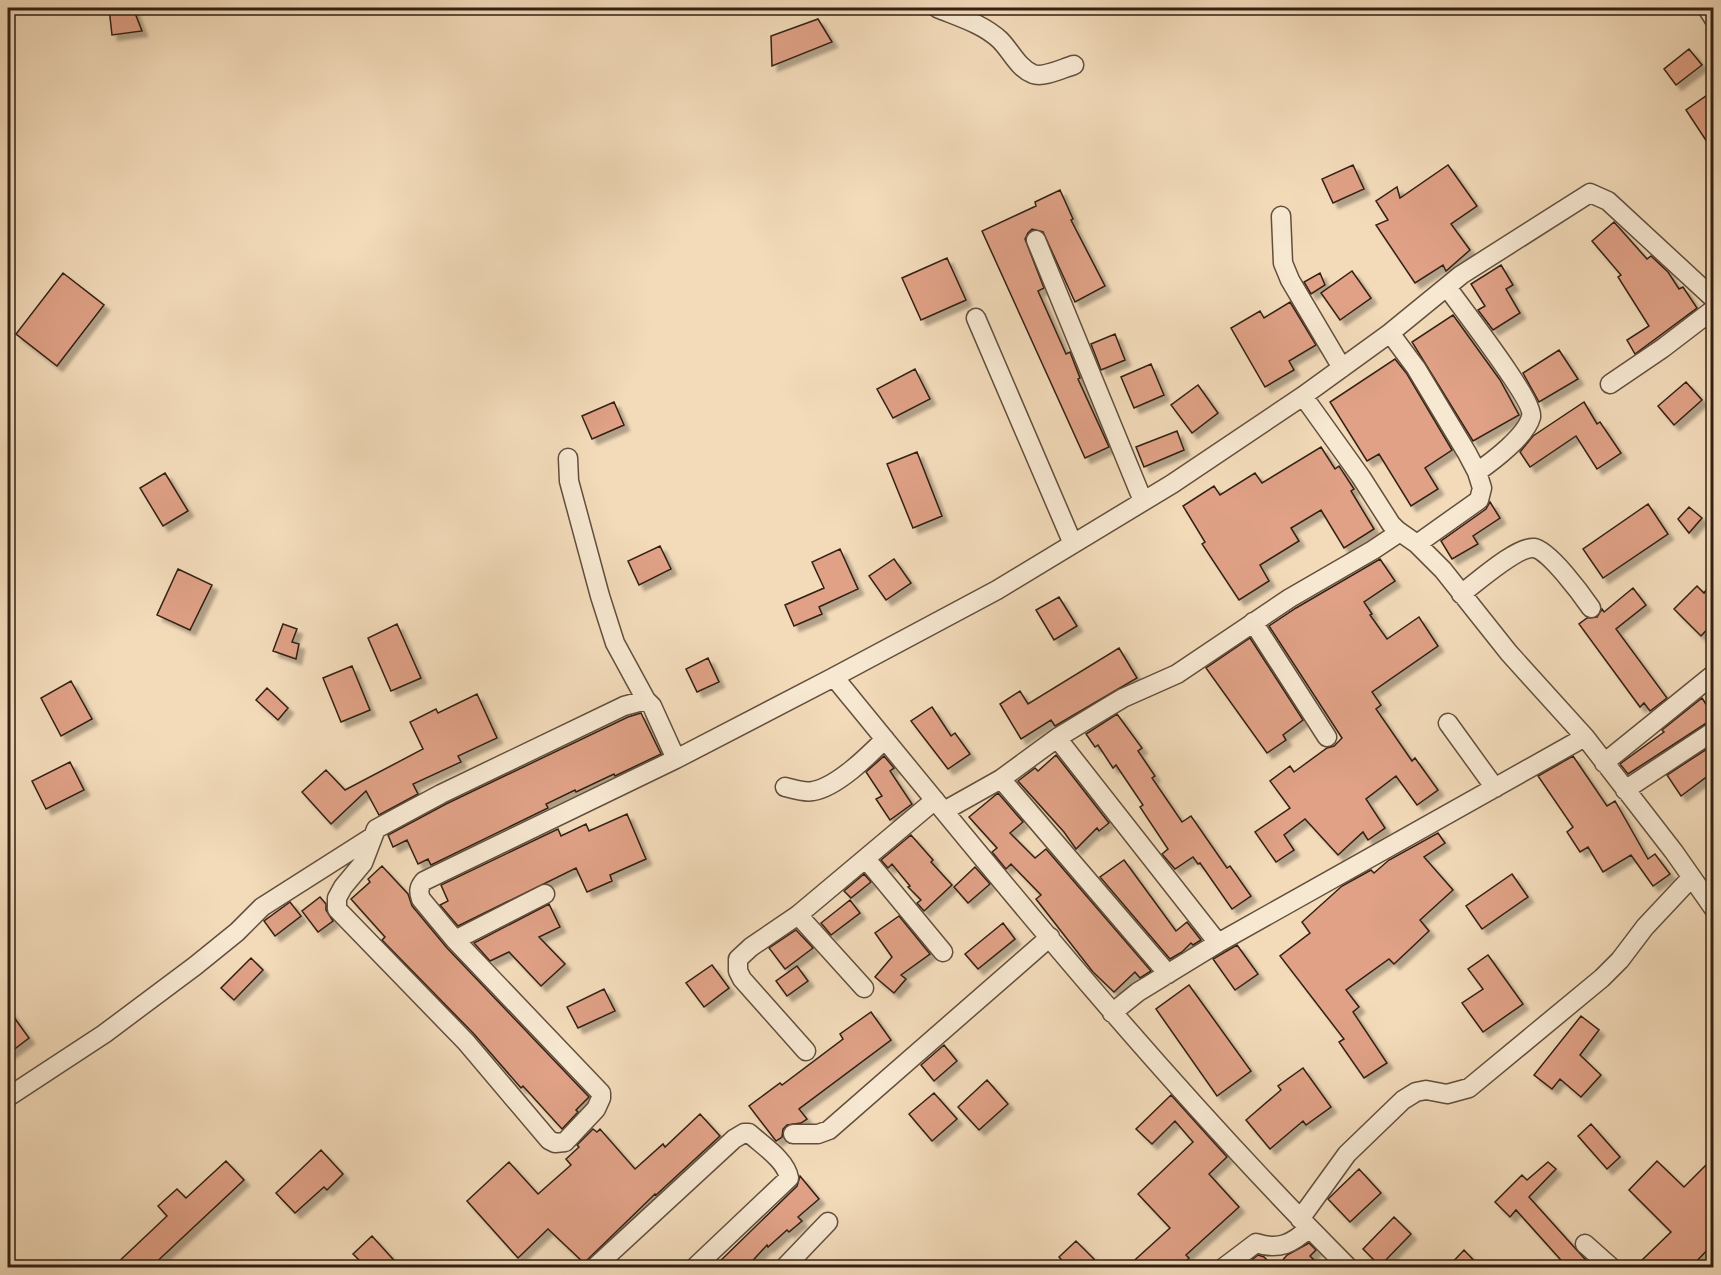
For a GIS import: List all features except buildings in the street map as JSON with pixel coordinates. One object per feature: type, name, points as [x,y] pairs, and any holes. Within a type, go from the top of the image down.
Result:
[{"type":"street","points":[[938,8],[983,27],[1000,41],[1025,69],[1034,74],[1041,75],[1074,65]]},
{"type":"street","points":[[1707,8],[1713,19]]},
{"type":"street","points":[[646,700],[624,706],[441,794],[376,829],[363,863],[337,898],[337,909],[466,1042],[549,1140],[555,1143],[565,1142],[596,1109],[602,1098],[600,1093],[456,940],[421,899],[418,893],[424,881],[676,759],[997,590],[1143,501],[1303,396],[1390,333],[1461,275],[1590,193],[1608,201],[1713,299]]},
{"type":"street","points":[[1281,216],[1283,263],[1290,280],[1342,368]]},
{"type":"street","points":[[1036,240],[1143,501]]},
{"type":"street","points":[[1447,287],[1519,388],[1530,406],[1532,415],[1528,425],[1501,456],[1477,472]]},
{"type":"street","points":[[1610,384],[1663,348],[1713,309]]},
{"type":"street","points":[[976,318],[1073,544]]},
{"type":"street","points":[[1390,333],[1416,368],[1477,472],[1482,488],[1479,500],[1417,544]]},
{"type":"street","points":[[1303,396],[1361,477],[1391,524],[1417,544],[1443,570],[1509,653],[1585,737],[1674,852],[1713,909]]},
{"type":"street","points":[[568,458],[569,481],[615,643],[646,700],[652,706],[676,759]]},
{"type":"street","points":[[806,1051],[742,979],[737,964],[742,955],[798,915],[866,859],[940,806],[1001,779],[1057,738],[1123,698],[1177,674],[1290,597],[1400,532]]},
{"type":"street","points":[[1461,594],[1519,551],[1534,548],[1542,552],[1561,570],[1591,608]]},
{"type":"street","points":[[1253,622],[1326,736]]},
{"type":"street","points":[[1604,763],[1713,674]]},
{"type":"street","points":[[834,677],[1112,1012],[1304,1223],[1349,1268]]},
{"type":"street","points":[[1448,723],[1495,788]]},
{"type":"street","points":[[1625,790],[1713,731]]},
{"type":"street","points":[[1112,1012],[1138,992],[1218,944],[1585,737]]},
{"type":"street","points":[[1057,738],[1218,944]]},
{"type":"street","points":[[785,787],[804,792],[825,787],[860,762],[885,739]]},
{"type":"street","points":[[1001,779],[1168,974]]},
{"type":"street","points":[[8,1097],[104,1034],[195,966],[237,932],[262,907],[372,837]]},
{"type":"street","points":[[866,859],[943,952]]},
{"type":"street","points":[[1223,1268],[1249,1246],[1256,1243],[1262,1246],[1289,1244],[1347,1154],[1397,1105],[1416,1092],[1426,1090],[1447,1094],[1470,1088],[1602,978],[1691,878]]},
{"type":"street","points":[[456,940],[545,894]]},
{"type":"street","points":[[798,915],[864,988]]},
{"type":"street","points":[[793,1134],[818,1134],[829,1130],[1050,937]]},
{"type":"street","points":[[594,1268],[734,1139],[744,1133],[749,1134],[783,1164],[789,1178],[694,1268]]},
{"type":"street","points":[[784,1268],[828,1222]]},
{"type":"street","points":[[1585,1244],[1612,1268]]}]
